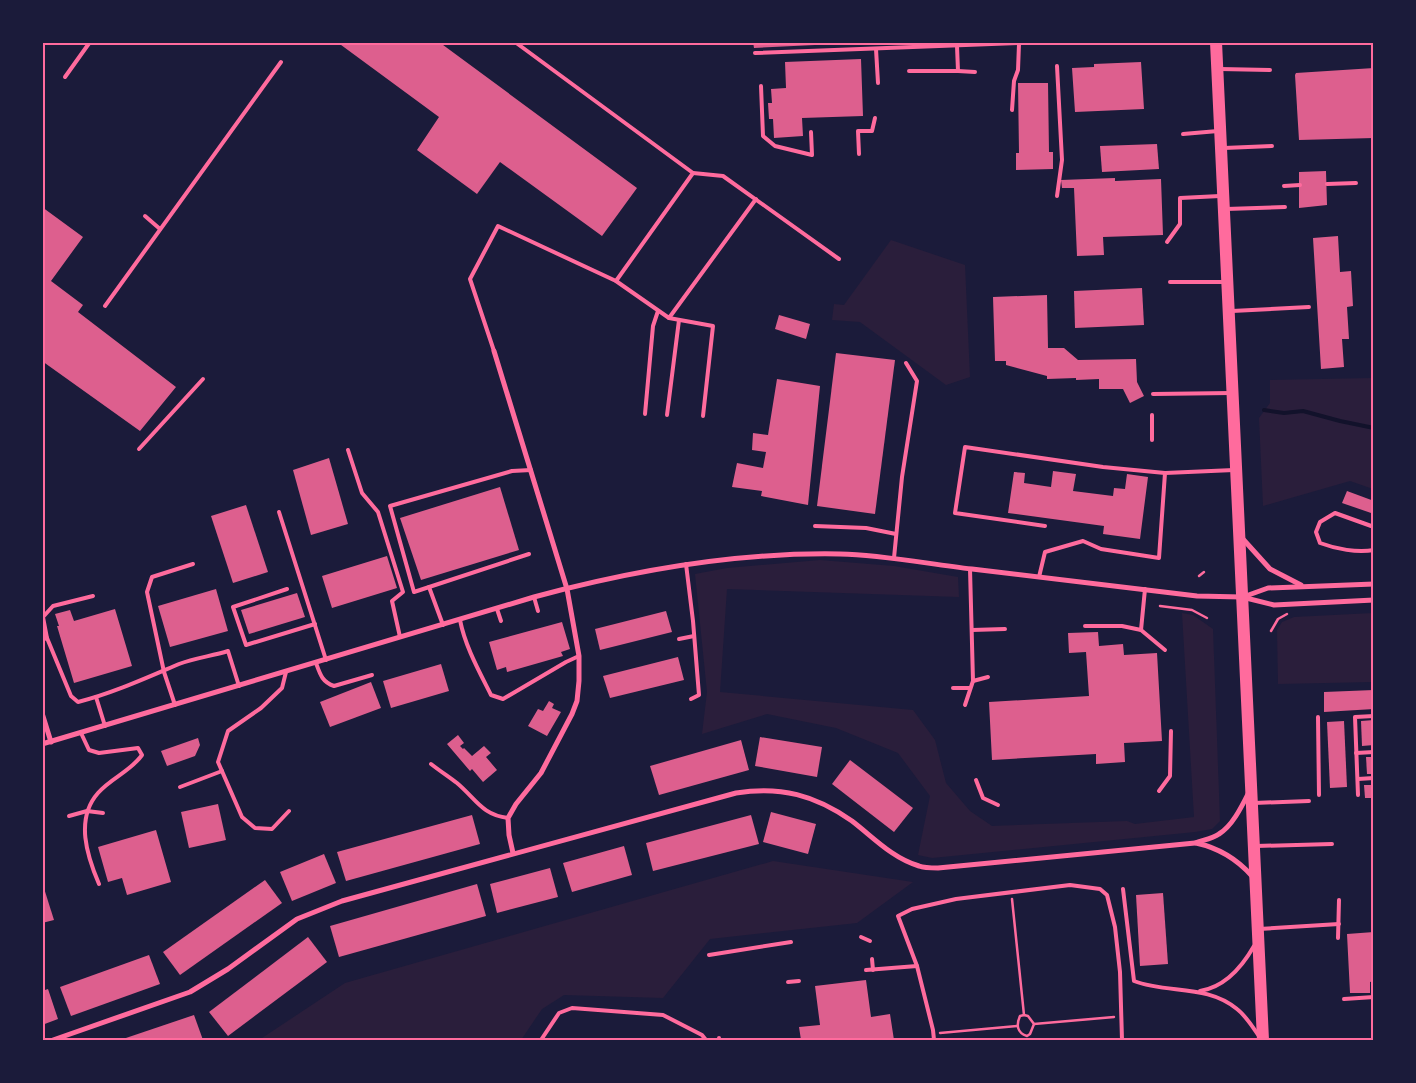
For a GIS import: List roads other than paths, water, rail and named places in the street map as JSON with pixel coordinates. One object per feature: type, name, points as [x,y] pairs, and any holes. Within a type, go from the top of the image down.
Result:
[{"type":"main road","points":[[1216,42],[1262,1040]]},
{"type":"street","points":[[494,351],[567,589],[579,656],[577,701],[572,714],[541,773],[516,804],[508,818],[508,835],[513,853]]},
{"type":"street","points":[[1240,535],[1270,569],[1286,579],[1304,586]]},
{"type":"street","points":[[42,744],[534,598],[617,577],[686,564],[772,555],[841,554],[894,558],[1197,596],[1242,597],[1274,605],[1374,600]]},
{"type":"street","points":[[1242,597],[1268,588],[1374,584]]},
{"type":"street","points":[[42,713],[51,742]]},
{"type":"street","points":[[53,1040],[190,992],[228,969],[288,925],[342,900],[711,799],[755,790],[786,792],[818,801],[836,811],[900,858],[919,866],[938,868],[1195,843],[1211,838],[1225,828],[1251,789]]},
{"type":"street","points":[[1195,843],[1216,848],[1228,855],[1255,879]]},
{"type":"lane","points":[[65,77],[90,42]]},
{"type":"lane","points":[[515,42],[693,173],[723,176],[839,259]]},
{"type":"lane","points":[[755,53],[1047,42]]},
{"type":"lane","points":[[1012,110],[1014,81],[1018,70],[1019,44]]},
{"type":"lane","points":[[957,46],[958,71]]},
{"type":"lane","points":[[876,49],[878,83]]},
{"type":"lane","points":[[105,306],[281,62]]},
{"type":"lane","points":[[1057,66],[1062,160],[1057,196]]},
{"type":"lane","points":[[1218,69],[1270,70]]},
{"type":"lane","points":[[909,71],[975,72]]},
{"type":"lane","points":[[762,86],[763,136],[775,146],[812,155],[812,132]]},
{"type":"lane","points":[[859,154],[858,131],[872,131],[875,118]]},
{"type":"lane","points":[[1183,134],[1220,130]]},
{"type":"lane","points":[[1221,148],[1272,146]]},
{"type":"lane","points":[[616,281],[693,173]]},
{"type":"lane","points":[[1326,184],[1356,183]]},
{"type":"lane","points":[[1284,186],[1300,185]]},
{"type":"lane","points":[[1167,242],[1180,224],[1180,198],[1223,195]]},
{"type":"lane","points":[[668,318],[756,199]]},
{"type":"lane","points":[[1224,210],[1285,207]]},
{"type":"lane","points":[[145,216],[160,229]]},
{"type":"lane","points":[[494,351],[470,278],[498,226],[616,281],[668,318],[713,326],[703,416]]},
{"type":"lane","points":[[1170,282],[1227,282]]},
{"type":"lane","points":[[1229,312],[1309,307]]},
{"type":"lane","points":[[645,414],[653,326],[658,311]]},
{"type":"lane","points":[[667,415],[679,320]]},
{"type":"lane","points":[[894,558],[902,477],[917,381],[906,363]]},
{"type":"lane","points":[[139,449],[203,379]]},
{"type":"lane","points":[[1153,394],[1233,393]]},
{"type":"lane","points":[[1152,415],[1152,440]]},
{"type":"lane","points":[[1045,526],[955,513],[964,447],[1103,467],[1165,473],[1237,470]]},
{"type":"lane","points":[[348,450],[362,493],[378,512],[403,592],[392,602],[400,637]]},
{"type":"lane","points":[[529,554],[414,592],[390,506],[512,471],[531,470]]},
{"type":"lane","points":[[1039,576],[1045,552],[1083,541],[1101,549],[1159,558],[1165,473]]},
{"type":"lane","points":[[279,512],[326,660]]},
{"type":"lane","points":[[1374,527],[1335,513],[1320,522],[1316,532],[1320,543],[1333,548],[1374,550]]},
{"type":"lane","points":[[815,526],[866,528],[896,534]]},
{"type":"lane","points":[[175,705],[164,672],[147,592],[152,578],[194,564]]},
{"type":"lane","points":[[686,564],[699,695],[691,699]]},
{"type":"lane","points":[[965,705],[973,681],[970,569]]},
{"type":"lane","points":[[429,587],[443,625]]},
{"type":"lane","points":[[1140,630],[1145,589]]},
{"type":"lane","points":[[287,590],[233,606],[246,645],[314,624]]},
{"type":"lane","points":[[93,596],[53,606],[43,617],[45,639],[71,696],[78,702],[164,672],[180,664],[228,651],[239,686]]},
{"type":"lane","points":[[534,598],[538,610]]},
{"type":"lane","points":[[497,609],[501,621]]},
{"type":"lane","points":[[460,620],[472,658],[491,695],[503,699],[579,656]]},
{"type":"lane","points":[[1085,626],[1122,626],[1140,630],[1165,650]]},
{"type":"lane","points":[[972,630],[1005,629]]},
{"type":"lane","points":[[679,639],[694,636]]},
{"type":"lane","points":[[316,663],[321,678],[334,686],[372,675]]},
{"type":"lane","points":[[286,672],[282,688],[261,708],[228,731],[218,762],[242,818],[255,828],[272,828],[289,811]]},
{"type":"lane","points":[[973,681],[988,677]]},
{"type":"lane","points":[[953,688],[970,688]]},
{"type":"lane","points":[[96,697],[104,726]]},
{"type":"lane","points":[[1358,795],[1355,717],[1374,716]]},
{"type":"lane","points":[[1318,717],[1319,795]]},
{"type":"lane","points":[[1159,790],[1170,776],[1171,731]]},
{"type":"lane","points":[[81,733],[89,750],[99,753],[138,748],[142,755],[136,763],[98,793],[87,811],[85,833],[91,864],[100,884]]},
{"type":"lane","points":[[1356,754],[1374,752]]},
{"type":"lane","points":[[431,764],[458,784],[483,808],[496,816],[508,818]]},
{"type":"lane","points":[[180,787],[222,771]]},
{"type":"lane","points":[[1358,779],[1374,778]]},
{"type":"lane","points":[[976,780],[983,798],[998,805]]},
{"type":"lane","points":[[1252,803],[1309,801]]},
{"type":"lane","points":[[69,816],[87,811],[103,813]]},
{"type":"lane","points":[[1254,846],[1332,844]]},
{"type":"lane","points":[[934,1040],[917,966],[898,916],[912,910],[956,899],[1070,886],[1100,889],[1107,896],[1115,927],[1120,972],[1122,1040]]},
{"type":"lane","points":[[1123,889],[1134,980],[1147,985],[1212,995],[1230,1004],[1244,1015],[1262,1040]]},
{"type":"lane","points":[[1338,938],[1339,900]]},
{"type":"lane","points":[[1195,991],[1211,988],[1228,978],[1245,960],[1258,934],[1339,924]]},
{"type":"lane","points":[[861,937],[870,940]]},
{"type":"lane","points":[[708,954],[791,942]]},
{"type":"lane","points":[[872,959],[873,970]]},
{"type":"lane","points":[[866,970],[917,966]]},
{"type":"lane","points":[[788,982],[799,981]]},
{"type":"lane","points":[[1344,999],[1374,997]]},
{"type":"lane","points":[[541,1040],[559,1013],[572,1008],[663,1015],[702,1035],[706,1040]]},
{"type":"waterway","points":[[1264,410],[1284,413],[1303,411],[1374,428]]}]
